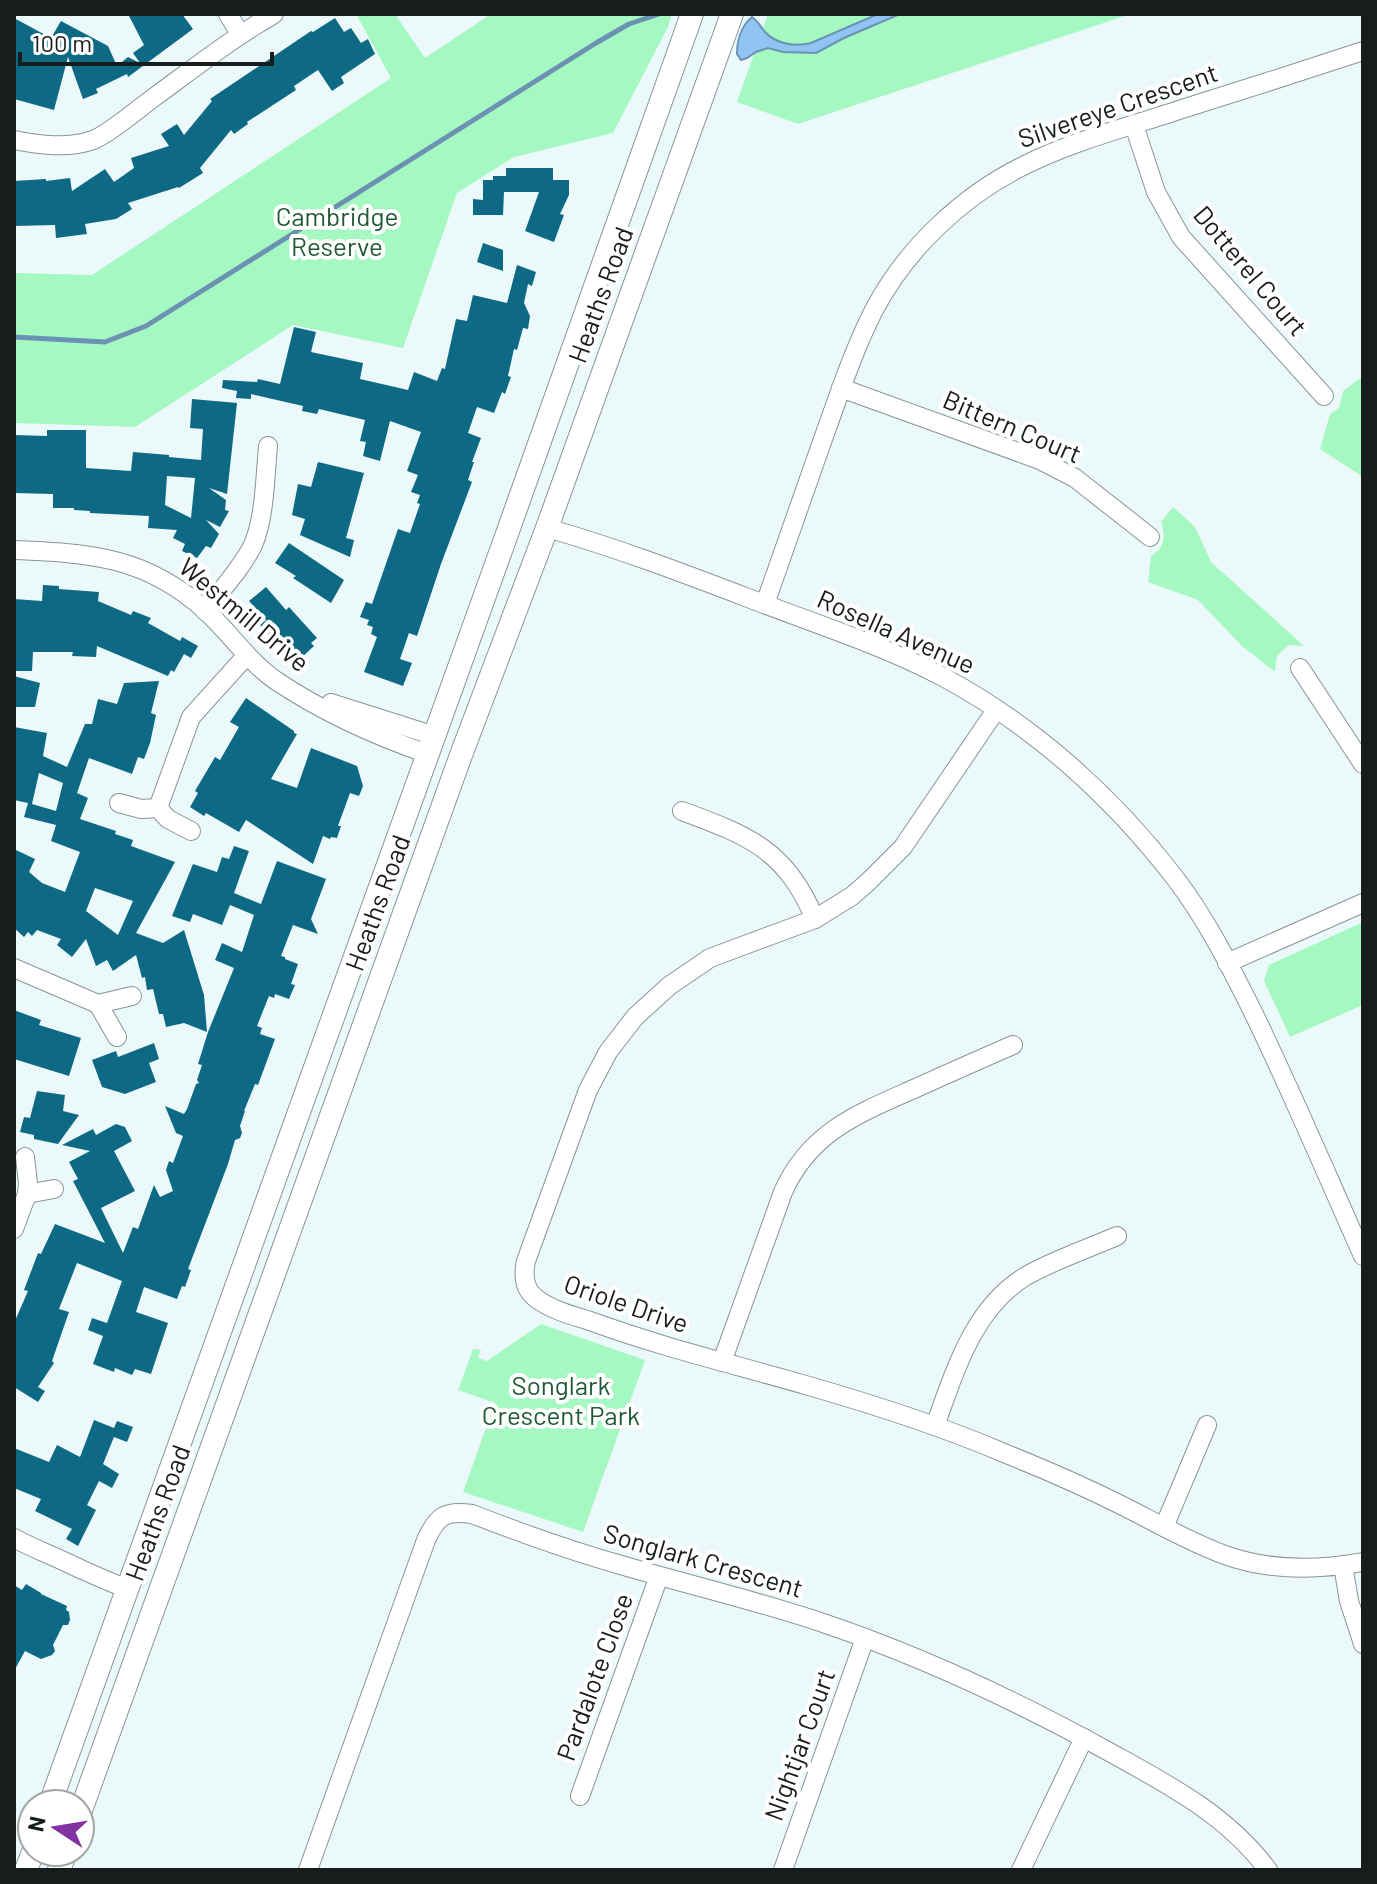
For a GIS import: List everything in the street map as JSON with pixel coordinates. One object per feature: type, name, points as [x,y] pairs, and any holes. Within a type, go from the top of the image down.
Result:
[{"type":"main road","name":"Heaths Road","points":[[56,1788],[692,14]]},
{"type":"main road","name":"Heaths Road","points":[[89,1788],[732,14]]},
{"type":"main road","points":[[514,516],[547,528]]},
{"type":"main road","points":[[432,745],[461,755]]},
{"type":"main road","points":[[128,1589],[155,1604]]},
{"type":"street","points":[[228,14],[240,34]]},
{"type":"street","points":[[14,140],[37,145],[67,145],[94,140],[240,34],[274,14]]},
{"type":"street","name":"Silvereye Crescent","points":[[765,604],[864,331],[887,288],[925,240],[949,217],[974,195],[1045,156],[1363,51]]},
{"type":"street","name":"Dotterel Court","points":[[1134,125],[1156,192],[1181,237],[1324,396]]},
{"type":"street","name":"Bittern Court","points":[[841,388],[1040,460],[1075,478],[1150,537]]},
{"type":"street","points":[[205,611],[253,544],[260,525],[268,446]]},
{"type":"street","name":"Rosella Avenue","points":[[547,528],[655,563],[909,660],[996,710],[1096,790],[1175,878],[1227,963],[1267,1042],[1363,1256]]},
{"type":"street","name":"Westmill Drive","points":[[14,550],[91,555],[147,570],[205,611],[274,679],[301,695],[370,714],[432,745]]},
{"type":"street","points":[[158,808],[191,717],[247,655]]},
{"type":"street","points":[[1300,668],[1363,764]]},
{"type":"street","name":"Oriole Drive","points":[[996,710],[903,847],[852,896],[815,919],[710,958],[653,999],[628,1026],[608,1052],[588,1090],[524,1270],[526,1284],[537,1299],[549,1306],[617,1331],[821,1389],[1003,1452],[1237,1559],[1319,1568],[1363,1562]]},
{"type":"street","points":[[119,803],[141,809],[158,808]]},
{"type":"street","points":[[158,808],[168,819],[191,831]]},
{"type":"street","points":[[682,811],[743,835],[769,852],[793,877],[815,919]]},
{"type":"street","points":[[1227,963],[1363,903]]},
{"type":"street","points":[[14,968],[98,1004],[132,996]]},
{"type":"street","points":[[98,1004],[117,1037]]},
{"type":"street","points":[[722,1362],[783,1192],[806,1154],[845,1121],[1013,1045]]},
{"type":"street","points":[[14,1229],[27,1194],[25,1157]]},
{"type":"street","points":[[27,1194],[54,1189]]},
{"type":"street","points":[[935,1426],[976,1326],[998,1297],[1027,1276],[1117,1236]]},
{"type":"street","points":[[1164,1527],[1207,1425]]},
{"type":"street","name":"Songlark Crescent","points":[[308,1870],[426,1540],[437,1521],[455,1512],[472,1514],[585,1554],[741,1598],[865,1638],[986,1688],[1084,1738],[1214,1815],[1268,1870]]},
{"type":"street","points":[[14,1538],[38,1552],[128,1589]]},
{"type":"street","points":[[1343,1565],[1349,1601],[1363,1644]]},
{"type":"street","name":"Pardalote Close","points":[[580,1796],[659,1576]]},
{"type":"street","name":"Nightjar Court","points":[[783,1870],[865,1638]]},
{"type":"street","points":[[1021,1870],[1084,1738]]},
{"type":"green space","name":"Cambridge Reserve","points":[[356,14],[395,14],[425,58],[491,14],[672,14],[613,133],[514,157],[457,193],[403,348],[293,325],[135,427],[14,423],[14,273],[92,275],[391,78]]},
{"type":"green space","points":[[768,14],[1131,14],[798,124],[737,102]]},
{"type":"green space","points":[[1363,376],[1363,477],[1320,449],[1330,414],[1339,408],[1343,391]]},
{"type":"green space","points":[[1173,507],[1195,527],[1211,562],[1304,646],[1289,645],[1277,656],[1275,672],[1242,646],[1198,600],[1148,582],[1151,556],[1163,541],[1161,522]]},
{"type":"green space","points":[[1363,922],[1363,1005],[1290,1037],[1264,981],[1269,965]]},
{"type":"green space","name":"Songlark Crescent Park","points":[[541,1324],[645,1360],[583,1532],[463,1492],[495,1403],[458,1390],[473,1349],[481,1350],[478,1358],[487,1361]]},
{"type":"water","points":[[878,14],[900,14],[816,53],[783,52],[768,48],[741,60],[737,54],[740,34],[752,17],[775,39],[799,45],[811,43]]},
{"type":"building","points":[[128,14],[182,14],[193,29],[128,77],[127,74],[96,89],[98,93],[83,99],[68,57],[54,110],[14,99],[14,18],[51,38],[61,21],[108,46],[117,66],[128,57],[140,63],[133,53],[144,45]]},
{"type":"building","points":[[335,18],[344,32],[351,28],[361,43],[368,39],[375,54],[341,77],[344,83],[332,91],[318,70],[294,86],[296,90],[234,134],[231,130],[200,168],[203,173],[179,188],[128,203],[132,209],[116,219],[85,224],[87,234],[56,238],[55,225],[14,226],[14,181],[70,178],[72,191],[105,169],[114,182],[134,168],[131,158],[169,146],[161,134],[177,124],[184,135],[212,101],[210,99]]},
{"type":"building","points":[[506,168],[553,168],[553,180],[569,180],[569,195],[560,214],[564,215],[554,242],[525,231],[539,192],[504,192],[503,215],[473,215],[473,199],[483,200],[483,180],[506,176]]},
{"type":"building","points":[[483,243],[503,250],[503,271],[477,262]]},
{"type":"building","points":[[517,265],[536,272],[532,286],[528,284],[524,303],[530,316],[528,329],[523,328],[517,350],[514,349],[508,376],[511,377],[494,413],[477,407],[468,433],[481,438],[468,480],[472,482],[417,636],[409,633],[400,659],[412,663],[403,686],[364,672],[377,637],[371,634],[373,627],[367,625],[369,620],[360,617],[366,602],[372,604],[398,529],[410,533],[420,504],[417,503],[420,495],[411,492],[418,475],[407,471],[421,432],[390,421],[380,461],[363,456],[366,442],[360,441],[365,420],[319,409],[317,414],[302,411],[303,406],[251,394],[251,399],[236,398],[237,391],[222,388],[223,380],[257,382],[258,379],[280,384],[294,327],[316,332],[311,352],[363,363],[360,379],[408,390],[414,372],[437,381],[442,368],[445,369],[456,319],[467,321],[473,295],[507,303]]},
{"type":"building","points":[[192,399],[237,403],[227,494],[209,488],[226,500],[225,510],[229,511],[220,527],[206,520],[219,534],[211,548],[206,546],[197,558],[182,551],[185,544],[173,538],[177,530],[148,528],[149,516],[53,508],[53,494],[14,493],[14,435],[47,436],[47,430],[86,430],[86,468],[131,471],[133,452],[201,460],[203,429],[190,428]],"holes":[[[167,476],[195,478],[191,518],[165,505]]]},
{"type":"building","points":[[318,462],[364,473],[346,538],[354,540],[350,557],[300,535],[305,519],[292,515],[298,484],[311,487]]},
{"type":"building","points":[[289,543],[344,580],[331,603],[275,563]]},
{"type":"building","points":[[43,585],[99,592],[98,601],[131,615],[133,611],[151,618],[148,623],[180,641],[182,637],[198,646],[191,658],[184,654],[174,672],[171,670],[168,676],[97,646],[96,657],[72,656],[73,652],[33,652],[32,671],[14,671],[14,599],[42,601]]},
{"type":"building","points":[[266,587],[317,638],[311,643],[314,646],[300,659],[281,637],[275,643],[260,625],[266,620],[249,601]]},
{"type":"building","points":[[14,676],[40,683],[35,707],[14,707]]},
{"type":"building","points":[[159,681],[151,713],[156,715],[150,743],[144,759],[138,757],[132,774],[89,758],[77,793],[88,798],[80,819],[116,831],[115,834],[133,840],[131,846],[175,862],[136,933],[163,943],[184,930],[204,995],[207,1032],[184,1023],[166,1027],[163,1014],[159,1014],[153,989],[147,990],[145,977],[142,978],[136,955],[113,971],[107,960],[96,966],[86,939],[72,957],[57,945],[61,939],[37,930],[32,936],[28,932],[24,937],[14,928],[14,849],[35,859],[29,872],[42,883],[65,892],[80,852],[51,841],[56,825],[24,817],[28,803],[14,800],[14,727],[47,733],[43,756],[67,767],[85,724],[92,724],[98,699],[117,704],[124,683]],"holes":[[[39,773],[63,783],[56,811],[32,804]],[[95,888],[133,901],[118,935],[86,911]]]},
{"type":"building","points":[[246,698],[297,734],[271,779],[297,788],[311,748],[357,766],[363,786],[359,796],[350,793],[337,838],[323,836],[313,864],[246,820],[239,832],[190,807],[198,793],[195,791],[215,757],[220,760],[239,727],[230,722]]},
{"type":"building","points":[[234,846],[249,851],[234,893],[261,904],[277,861],[326,879],[311,919],[318,934],[293,925],[281,956],[298,964],[291,984],[295,985],[289,999],[275,994],[274,998],[269,996],[257,1026],[262,1028],[260,1034],[275,1039],[258,1085],[255,1084],[244,1111],[240,1126],[242,1133],[235,1140],[188,1269],[191,1270],[185,1287],[182,1286],[177,1299],[144,1287],[136,1312],[168,1323],[151,1374],[135,1369],[132,1375],[115,1368],[114,1372],[93,1364],[103,1336],[88,1330],[92,1318],[107,1323],[122,1281],[77,1263],[59,1309],[69,1312],[52,1361],[54,1363],[38,1387],[45,1391],[38,1402],[14,1387],[14,1323],[28,1291],[24,1290],[38,1253],[41,1254],[55,1224],[105,1243],[73,1181],[78,1179],[69,1162],[90,1151],[62,1145],[93,1129],[96,1135],[116,1124],[125,1127],[132,1141],[114,1151],[135,1191],[101,1208],[123,1253],[133,1227],[138,1229],[154,1185],[160,1197],[173,1191],[166,1170],[169,1161],[173,1163],[183,1136],[176,1133],[165,1106],[184,1114],[187,1109],[199,1083],[197,1080],[202,1065],[198,1064],[208,1032],[234,968],[215,960],[222,943],[242,952],[254,915],[230,905],[222,925],[193,914],[190,922],[172,916],[193,864],[217,872],[222,857],[229,859]]},
{"type":"building","points":[[14,1010],[41,1020],[39,1025],[81,1038],[69,1076],[14,1059]]},
{"type":"building","points":[[154,1043],[159,1059],[149,1063],[156,1082],[125,1094],[102,1087],[92,1060],[116,1051],[118,1057]]},
{"type":"building","points":[[37,1091],[65,1095],[63,1111],[79,1115],[58,1144],[34,1139],[34,1135],[20,1132],[24,1117],[30,1118]]},
{"type":"building","points":[[94,1420],[114,1428],[117,1421],[133,1427],[127,1442],[114,1437],[103,1464],[119,1474],[112,1488],[99,1481],[87,1505],[96,1510],[78,1546],[66,1539],[72,1529],[35,1511],[41,1499],[14,1488],[14,1448],[49,1462],[57,1445],[80,1457]]},
{"type":"building","points":[[26,1584],[67,1606],[70,1620],[68,1625],[63,1625],[53,1645],[55,1651],[52,1655],[41,1659],[25,1651],[14,1671],[14,1585],[22,1590]]},
{"type":"waterway","points":[[14,337],[105,342],[146,326],[596,43],[629,24],[659,14]]}]
